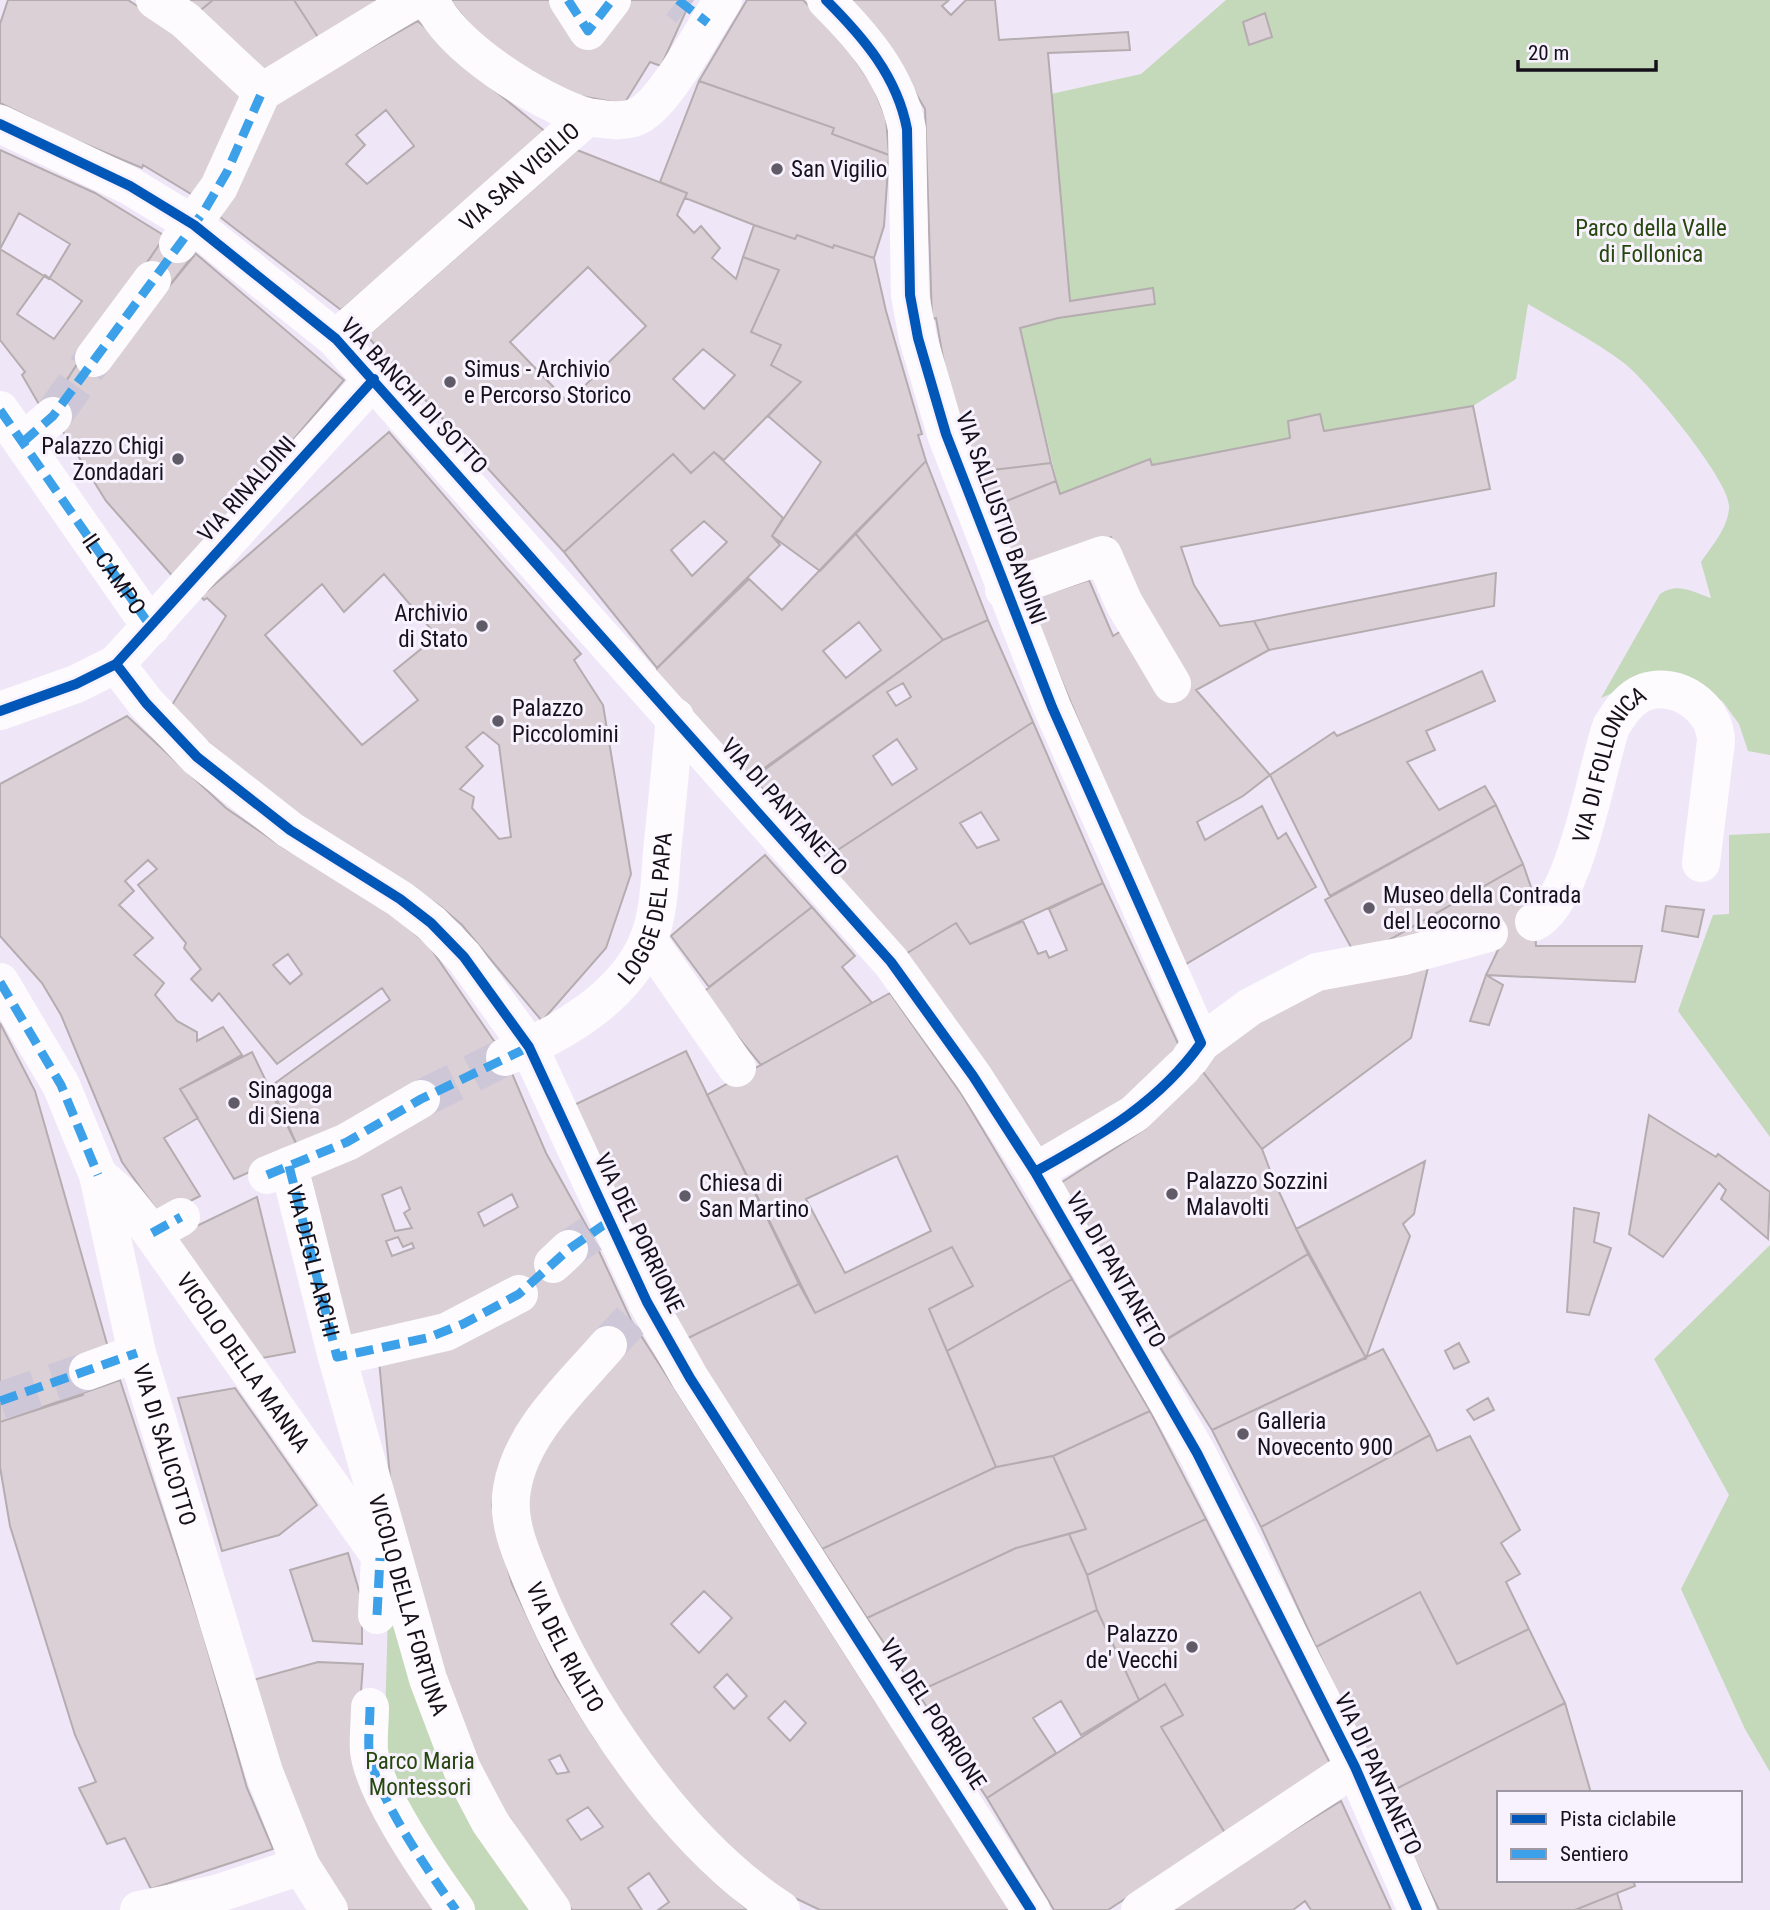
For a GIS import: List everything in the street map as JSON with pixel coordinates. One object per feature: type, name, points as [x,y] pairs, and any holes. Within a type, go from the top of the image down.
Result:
[{"type":"street","points":[[155,0],[191,25],[262,92]]},
{"type":"street","points":[[185,235],[226,173],[262,92],[413,0]]},
{"type":"street","points":[[430,0],[449,26],[502,73],[544,99],[587,117]]},
{"type":"street","points":[[568,0],[588,31],[611,0]]},
{"type":"street","name":"VIA SALLUSTIO BANDINI","points":[[826,0],[883,66],[903,108],[907,129],[908,275],[912,315],[946,434],[1004,590],[1082,778],[1191,1056]]},
{"type":"street","name":"VIA SAN VIGILIO","points":[[336,339],[587,117],[621,120],[645,112],[668,85],[706,10]]},
{"type":"street","name":"VIA BANCHI DI SOTTO","points":[[0,124],[96,169],[185,235],[336,339],[675,717]]},
{"type":"street","points":[[94,358],[152,280]]},
{"type":"street","name":"VIA RINALDINI","points":[[151,627],[374,379]]},
{"type":"street","name":"IL CAMPO","points":[[0,410],[151,627],[116,664],[76,684],[0,711]]},
{"type":"street","points":[[23,442],[53,416]]},
{"type":"street","name":"VIA SALLUSTIO BANDINI","points":[[1004,590],[1102,555],[1125,603],[1172,684]]},
{"type":"street","name":"VIA DEL PORRIONE","points":[[116,664],[177,737],[224,780],[290,831],[400,899],[440,932],[464,957],[517,1052],[581,1242],[629,1322],[736,1451],[1031,1910]]},
{"type":"street","name":"VIA DI FOLLONICA","points":[[1534,922],[1549,912],[1566,883],[1611,727],[1626,705],[1643,692],[1671,691],[1688,698],[1703,708],[1713,723],[1716,741],[1702,863]]},
{"type":"street","name":"LOGGE DEL PAPA","points":[[517,1052],[604,999],[637,961],[648,940],[657,903],[675,717]]},
{"type":"street","name":"VIA DI PANTANETO","points":[[675,717],[891,962],[973,1076],[1035,1172],[1197,1453],[1355,1767],[1417,1910]]},
{"type":"street","points":[[1035,1172],[1134,1114],[1191,1056],[1269,994],[1317,972],[1404,956],[1489,933]]},
{"type":"street","points":[[648,940],[737,1068]]},
{"type":"street","name":"VIA DI SALICOTTO","points":[[0,982],[61,1085],[98,1175],[137,1353],[264,1772],[301,1866],[329,1910]]},
{"type":"street","name":"VIA DEGLI ARCHI","points":[[337,1357],[278,1171],[347,1142],[421,1099]]},
{"type":"street","name":"VICOLO DELLA MANNA","points":[[98,1175],[124,1198],[167,1225],[390,1571]]},
{"type":"street","points":[[337,1357],[446,1332],[519,1294]]},
{"type":"street","name":"VIA DEL RIALTO","points":[[629,1322],[537,1430],[517,1466],[510,1504],[517,1543],[550,1622],[609,1727],[699,1842],[749,1888],[781,1910]]},
{"type":"street","points":[[88,1371],[137,1353]]},
{"type":"street","name":"VICOLO DELLA FORTUNA","points":[[337,1357],[390,1571],[462,1769],[490,1822],[552,1910]]},
{"type":"street","points":[[377,1615],[390,1571]]},
{"type":"street","points":[[370,1707],[369,1751],[375,1774],[456,1910]]},
{"type":"street","points":[[1140,1910],[1355,1767]]},
{"type":"street","points":[[139,1910],[216,1894],[301,1866]]},
{"type":"green space","name":"Parco della Valle di Follonica","points":[[1226,0],[1770,0],[1770,755],[1748,751],[1739,724],[1723,702],[1700,684],[1640,681],[1601,698],[1660,594],[1679,588],[1711,598],[1701,562],[1727,520],[1729,505],[1725,492],[1701,453],[1667,408],[1635,373],[1601,347],[1528,304],[1516,379],[1473,406],[1324,431],[1320,414],[1288,421],[1290,438],[1152,465],[1150,459],[1060,494],[1020,328],[1058,318],[1155,304],[1153,288],[1070,301],[1051,94],[1141,74]]},
{"type":"green space","points":[[1770,833],[1770,1137],[1678,1011],[1713,915],[1729,914],[1729,835]]},
{"type":"green space","points":[[1770,1245],[1770,1772],[1745,1729],[1681,1589],[1729,1495],[1654,1359]]},
{"type":"green space","name":"Parco Maria Montessori","points":[[388,1613],[434,1736],[532,1910],[473,1910],[393,1784],[384,1755]]},
{"type":"building","points":[[8,0],[128,0],[196,44],[245,92],[201,200],[143,165],[142,168],[66,136],[0,103],[0,24]]},
{"type":"building","points":[[170,0],[213,0],[191,18]]},
{"type":"building","points":[[213,0],[294,0],[321,42],[261,81],[191,18]]},
{"type":"building","points":[[294,0],[396,0],[321,42]]},
{"type":"building","points":[[450,0],[691,0],[661,66],[650,62],[624,104],[575,95],[498,61]]},
{"type":"building","points":[[747,0],[803,0],[817,14],[851,54],[873,86],[886,118],[889,155],[832,134],[834,128],[699,81]]},
{"type":"building","points":[[849,0],[949,0],[942,6],[951,15],[966,0],[995,0],[999,40],[1128,32],[1130,50],[1048,53],[1070,301],[1153,288],[1155,304],[1058,318],[1020,328],[1051,463],[975,472],[948,386],[936,318],[932,319],[925,109],[901,68]]},
{"type":"building","points":[[1265,13],[1272,37],[1249,45],[1243,22]]},
{"type":"building","points":[[418,21],[478,77],[547,133],[341,310],[220,217],[278,100]],"holes":[[[386,110],[414,146],[367,184],[346,164],[365,145],[356,135]]]},
{"type":"building","name":"San Vigilio","points":[[699,81],[834,128],[832,134],[889,155],[884,226],[874,258],[834,245],[833,248],[797,235],[795,239],[754,225],[685,198],[687,193],[660,182]]},
{"type":"building","points":[[0,150],[95,193],[165,236],[44,413],[22,375],[25,372],[0,340]]},
{"type":"building","points":[[577,150],[687,193],[677,215],[694,233],[701,226],[720,248],[712,258],[736,279],[743,257],[779,270],[751,332],[781,345],[771,365],[801,382],[724,460],[714,452],[691,473],[673,454],[564,552],[367,336]],"holes":[[[588,267],[646,326],[568,402],[510,342]],[[703,349],[735,375],[704,409],[673,379]]]},
{"type":"building","points":[[19,213],[70,244],[49,279],[0,249]]},
{"type":"building","points":[[754,225],[795,239],[797,235],[833,248],[834,245],[874,258],[886,311],[922,434],[918,435],[926,461],[820,571],[772,536],[821,462],[768,416],[801,382],[771,365],[781,345],[751,332],[779,270],[743,257]]},
{"type":"building","points":[[165,236],[194,256],[167,289],[140,273]]},
{"type":"building","name":"Palazzo Chigi Zondadari","points":[[195,253],[344,380],[175,579],[106,501],[49,409],[85,351],[105,367]]},
{"type":"building","points":[[45,275],[82,301],[54,339],[17,314]]},
{"type":"building","points":[[1473,406],[1490,489],[1181,547],[1194,585],[1220,626],[1254,621],[1269,650],[1196,690],[1270,775],[1243,796],[1197,822],[1205,840],[1262,806],[1278,839],[1286,833],[1316,887],[1181,967],[1028,600],[1089,580],[1113,636],[1121,631],[1121,568],[1111,537],[1034,569],[1009,560],[989,508],[1056,481],[1060,494],[1150,459],[1152,465],[1290,438],[1288,421],[1320,414],[1324,431]]},
{"type":"building","name":"Palazzo Piccolomini","points":[[389,432],[581,654],[574,660],[603,705],[631,874],[606,948],[542,1021],[462,925],[440,906],[288,808],[169,710],[226,616],[207,598],[204,600],[198,594],[207,591]],"holes":[[[384,574],[437,636],[394,671],[418,700],[362,745],[265,635],[322,584],[344,612]],[[483,732],[499,745],[511,837],[499,839],[472,808],[474,797],[460,789],[483,766],[466,747]]]},
{"type":"building","points":[[714,452],[783,518],[772,536],[780,545],[657,668],[564,552],[673,454],[691,473]],"holes":[[[704,521],[727,542],[692,576],[671,550]]]},
{"type":"building","points":[[926,461],[988,620],[943,640],[855,533]]},
{"type":"building","points":[[1051,463],[1056,481],[989,508],[975,472]]},
{"type":"building","points":[[855,533],[943,640],[745,782],[649,676],[749,579],[782,610]],"holes":[[[859,622],[881,650],[846,678],[823,651]]]},
{"type":"building","points":[[1496,573],[1494,606],[1269,650],[1254,621]]},
{"type":"building","points":[[988,620],[1033,722],[824,859],[753,778],[943,640]],"holes":[[[903,683],[911,697],[896,706],[887,692]],[[897,739],[917,769],[892,785],[873,756]]]},
{"type":"building","points":[[1482,671],[1495,701],[1426,731],[1435,750],[1407,762],[1439,810],[1485,786],[1496,805],[1330,896],[1270,775],[1334,732],[1337,736]]},
{"type":"building","points":[[127,716],[226,808],[284,848],[373,897],[429,946],[505,1057],[546,1153],[591,1234],[631,1320],[876,1702],[961,1826],[1010,1910],[820,1910],[797,1899],[796,1902],[769,1888],[728,1849],[651,1763],[583,1661],[563,1620],[519,1500],[534,1462],[556,1427],[620,1352],[601,1338],[524,1427],[497,1476],[492,1505],[503,1551],[512,1584],[556,1677],[596,1740],[669,1833],[701,1868],[748,1910],[658,1910],[669,1902],[649,1873],[628,1888],[642,1910],[572,1910],[509,1817],[506,1820],[474,1758],[454,1708],[385,1489],[391,1487],[379,1361],[405,1358],[484,1328],[526,1302],[515,1287],[415,1330],[348,1343],[308,1166],[366,1144],[423,1107],[421,1099],[418,1093],[367,1122],[299,1150],[271,1086],[390,1000],[382,988],[277,1064],[219,993],[212,1001],[191,979],[201,969],[184,948],[186,943],[138,885],[157,869],[148,860],[125,881],[134,891],[119,905],[153,938],[134,955],[164,983],[155,995],[177,1021],[197,1032],[197,1041],[223,1027],[242,1055],[180,1089],[198,1118],[164,1138],[200,1196],[161,1216],[122,1162],[61,1015],[42,983],[0,936],[0,784]],"holes":[[[288,954],[302,974],[290,984],[273,965]],[[401,1187],[410,1209],[404,1213],[412,1228],[395,1231],[382,1195]],[[512,1194],[518,1207],[484,1226],[478,1213]],[[398,1237],[403,1247],[412,1243],[414,1248],[392,1256],[386,1241]],[[565,1245],[572,1254],[556,1267],[547,1258]],[[704,1591],[732,1618],[699,1653],[671,1624]],[[727,1674],[747,1696],[734,1709],[714,1687]],[[785,1701],[806,1723],[790,1741],[768,1718]],[[560,1755],[569,1772],[557,1774],[549,1760]],[[588,1807],[603,1827],[581,1840],[567,1820]]]},
{"type":"building","points":[[1033,722],[1103,883],[970,944],[956,923],[904,955],[824,859]],"holes":[[[981,812],[999,840],[977,848],[960,823]]]},
{"type":"building","points":[[1496,805],[1523,864],[1357,958],[1325,900]]},
{"type":"building","points":[[765,855],[812,907],[709,987],[671,936]]},
{"type":"building","points":[[1523,864],[1533,893],[1536,946],[1642,946],[1635,982],[1486,975],[1498,950],[1377,947]]},
{"type":"building","points":[[1103,883],[1182,1052],[1113,1108],[1041,1157],[904,955],[956,923],[970,944],[1023,921],[1038,954],[1046,951],[1049,958],[1067,950],[1049,909]]},
{"type":"building","points":[[1666,906],[1704,910],[1698,937],[1662,931]]},
{"type":"building","points":[[812,907],[855,956],[842,967],[872,1003],[761,1065],[702,993]]},
{"type":"building","points":[[1431,955],[1411,1038],[1262,1149],[1197,1064],[1327,977]]},
{"type":"building","points":[[1486,975],[1503,985],[1489,1025],[1470,1021]]},
{"type":"building","points":[[890,993],[962,1095],[1072,1279],[947,1351],[929,1309],[973,1286],[952,1247],[815,1313],[707,1095]],"holes":[[[897,1156],[931,1231],[845,1273],[806,1199]]]},
{"type":"building","points":[[0,1023],[35,1091],[109,1351],[95,1357],[80,1389],[83,1395],[0,1422]]},
{"type":"building","name":"Chiesa di San Martino","points":[[686,1051],[799,1284],[686,1339],[570,1107]]},
{"type":"building","name":"Sinagoga di Siena","points":[[252,1052],[299,1150],[234,1179],[180,1089]]},
{"type":"building","name":"Palazzo Sozzini Malavolti","points":[[1197,1064],[1262,1149],[1308,1254],[1156,1346],[1059,1184],[1145,1129]]},
{"type":"building","points":[[1649,1115],[1716,1157],[1718,1154],[1770,1192],[1768,1239],[1721,1199],[1726,1190],[1719,1183],[1663,1257],[1629,1234]]},
{"type":"building","points":[[1425,1161],[1414,1214],[1403,1224],[1410,1236],[1366,1358],[1296,1229]]},
{"type":"building","points":[[257,1197],[295,1352],[257,1359],[176,1236]]},
{"type":"building","points":[[1574,1208],[1599,1213],[1594,1242],[1611,1248],[1589,1315],[1567,1312]]},
{"type":"building","points":[[952,1247],[973,1286],[929,1309],[996,1467],[822,1549],[686,1339],[799,1284],[815,1313]]},
{"type":"building","points":[[1308,1254],[1366,1358],[1212,1430],[1158,1344]]},
{"type":"building","points":[[1072,1279],[1150,1411],[1053,1456],[996,1467],[947,1351]]},
{"type":"building","points":[[1459,1343],[1469,1362],[1454,1369],[1445,1351]]},
{"type":"building","points":[[1383,1349],[1430,1435],[1261,1527],[1212,1430]]},
{"type":"building","points":[[120,1380],[202,1630],[247,1788],[273,1849],[151,1889],[125,1838],[107,1844],[79,1788],[96,1782],[75,1735],[10,1526],[0,1467],[0,1422]]},
{"type":"building","points":[[235,1388],[317,1505],[279,1535],[222,1551],[178,1398]]},
{"type":"building","points":[[1488,1398],[1494,1410],[1474,1420],[1467,1410]]},
{"type":"building","points":[[1150,1411],[1206,1519],[1087,1575],[1069,1534],[1086,1529],[1053,1456]]},
{"type":"building","points":[[1430,1435],[1437,1451],[1470,1436],[1520,1530],[1501,1543],[1520,1574],[1506,1582],[1529,1629],[1457,1664],[1420,1592],[1316,1647],[1261,1527]]},
{"type":"building","points":[[1053,1456],[1086,1529],[1016,1548],[867,1618],[822,1549],[996,1467]]},
{"type":"building","name":"Palazzo de' Vecchi","points":[[1206,1519],[1333,1769],[1225,1833],[1161,1727],[1183,1715],[1165,1684],[1139,1700],[1097,1610],[1087,1575]]},
{"type":"building","points":[[1069,1534],[1087,1575],[1097,1610],[917,1692],[867,1618],[1016,1548]]},
{"type":"building","points":[[348,1553],[362,1601],[362,1644],[313,1641],[290,1570]]},
{"type":"building","points":[[1420,1592],[1457,1664],[1529,1629],[1565,1703],[1384,1795],[1316,1647]]},
{"type":"building","points":[[1097,1610],[1139,1700],[1081,1735],[1061,1701],[1033,1718],[1056,1753],[987,1798],[917,1692]]},
{"type":"building","points":[[318,1662],[363,1664],[356,1762],[447,1910],[347,1910],[301,1838],[253,1680]]},
{"type":"building","points":[[1165,1684],[1183,1715],[1161,1727],[1225,1833],[1108,1910],[1054,1910],[987,1798]]},
{"type":"building","points":[[1565,1703],[1590,1791],[1497,1791],[1497,1882],[1634,1882],[1635,1886],[1575,1910],[1439,1910],[1384,1795]]},
{"type":"building","points":[[1341,1801],[1391,1910],[1311,1910],[1305,1901],[1293,1910],[1163,1910]]},
{"type":"building","points":[[1617,1893],[1622,1910],[1575,1910]]},
{"type":"tunnel","points":[[678,0],[688,8]]},
{"type":"tunnel","points":[[53,416],[94,358]]},
{"type":"tunnel","points":[[421,1099],[505,1057]]},
{"type":"tunnel","points":[[569,1249],[591,1234]]},
{"type":"tunnel","points":[[608,1345],[631,1320]]},
{"type":"tunnel","points":[[0,1401],[88,1371]]},
{"type":"marked path","points":[[568,0],[588,31],[612,0]]},
{"type":"marked path","points":[[678,0],[708,23]]},
{"type":"marked path","points":[[23,442],[53,416],[204,211],[227,172],[262,92]]},
{"type":"marked path","points":[[0,410],[151,627]]},
{"type":"marked path","points":[[0,982],[61,1085],[98,1175]]},
{"type":"marked path","points":[[267,1175],[347,1142],[421,1099],[529,1047],[526,1042]]},
{"type":"marked path","points":[[289,1166],[337,1357],[427,1338],[463,1324],[519,1294],[569,1249],[608,1222]]},
{"type":"marked path","points":[[152,1233],[181,1217]]},
{"type":"marked path","points":[[0,1401],[137,1353]]},
{"type":"marked path","points":[[377,1615],[380,1558]]},
{"type":"marked path","points":[[370,1707],[369,1751],[381,1789],[405,1833],[456,1910]]},
{"type":"cycle path","points":[[826,0],[877,58],[902,110],[907,129],[910,295],[918,338],[946,434],[1052,707],[1201,1043],[1166,1084],[1126,1117],[1035,1172]]},
{"type":"cycle path","points":[[0,124],[130,186],[194,225],[336,339],[891,962],[973,1076],[1035,1172],[1197,1453],[1355,1767],[1417,1910]]},
{"type":"cycle path","points":[[0,711],[76,684],[116,664],[374,379]]},
{"type":"cycle path","points":[[116,664],[146,703],[197,757],[290,830],[400,899],[431,923],[464,957],[529,1047],[647,1302],[690,1378],[1031,1910]]},
{"type":"place","name":"San Vigilio","points":[[777,169]]},
{"type":"place","name":"Simus - Archivio e Percorso Storico","points":[[450,382]]},
{"type":"place","name":"Palazzo Chigi Zondadari","points":[[178,459]]},
{"type":"place","name":"Archivio di Stato","points":[[482,626]]},
{"type":"place","name":"Palazzo Piccolomini","points":[[498,721]]},
{"type":"place","name":"Museo della Contrada del Leocorno","points":[[1369,908]]},
{"type":"place","name":"Sinagoga di Siena","points":[[234,1103]]},
{"type":"place","name":"Palazzo Sozzini Malavolti","points":[[1172,1194]]},
{"type":"place","name":"Chiesa di San Martino","points":[[685,1196]]},
{"type":"place","name":"Galleria Novecento 900","points":[[1243,1434]]},
{"type":"place","name":"Palazzo de' Vecchi","points":[[1192,1647]]}]
